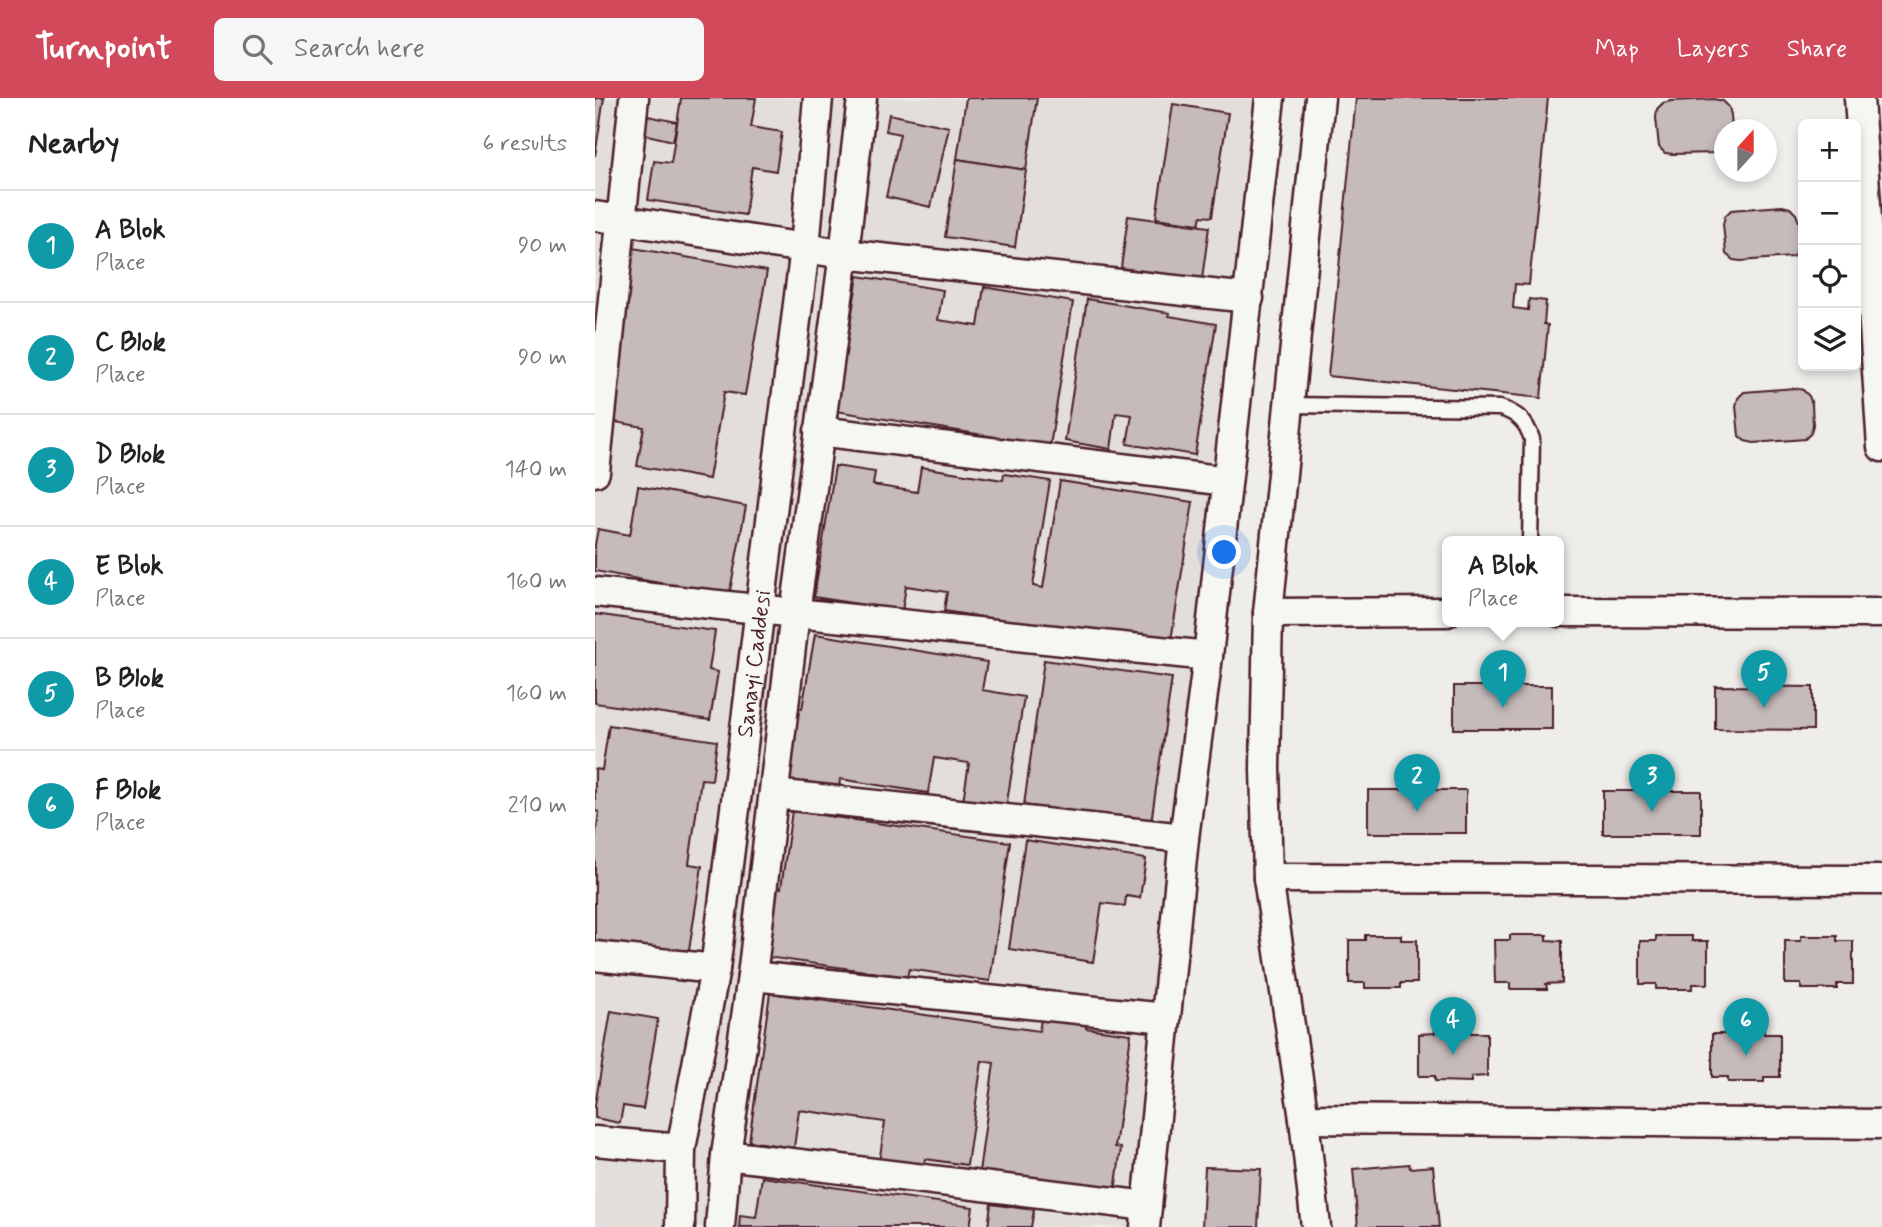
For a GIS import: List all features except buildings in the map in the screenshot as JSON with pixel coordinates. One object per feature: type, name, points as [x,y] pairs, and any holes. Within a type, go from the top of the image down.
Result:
[{"type":"street","points":[[595,472],[608,218],[634,98]]},
{"type":"street","name":"Sanayi Caddesi","points":[[680,1227],[681,1162],[715,969],[805,248],[818,98]]},
{"type":"street","points":[[720,1227],[725,1167],[752,976],[795,613],[844,254],[862,98]]},
{"type":"street","points":[[595,1141],[681,1162],[1146,1217],[1184,838],[1208,656],[1270,98]]},
{"type":"street","points":[[1315,1227],[1304,1119],[1269,878],[1265,768],[1268,613],[1320,98]]},
{"type":"street","points":[[1859,98],[1880,378],[1882,447]]},
{"type":"street","points":[[608,218],[844,254],[1249,299]]},
{"type":"street","points":[[819,430],[1227,481]]},
{"type":"street","points":[[595,592],[1208,656]]},
{"type":"street","points":[[1268,613],[1442,612]]},
{"type":"street","points":[[1564,612],[1882,613]]},
{"type":"street","points":[[774,794],[1184,838]]},
{"type":"street","points":[[1269,878],[1882,880]]},
{"type":"street","points":[[595,956],[715,969]]},
{"type":"street","points":[[752,976],[1166,1018]]},
{"type":"street","points":[[688,1116],[731,1121]]},
{"type":"street","points":[[1304,1119],[1882,1124]]},
{"type":"lane","points":[[1288,405],[1500,408],[1511,411],[1526,424],[1532,439],[1530,536]]},
{"type":"shaded area","points":[[595,98],[1287,98],[1173,1004],[1151,1227],[595,1227]]},
{"type":"place","name":"A Blok","points":[[1503,708]]},
{"type":"place","name":"B Blok","points":[[1764,708]]},
{"type":"place","name":"C Blok","points":[[1417,812]]},
{"type":"place","name":"D Blok","points":[[1652,812]]},
{"type":"place","name":"E Blok","points":[[1453,1055]]},
{"type":"place","name":"F Blok","points":[[1746,1056]]}]
